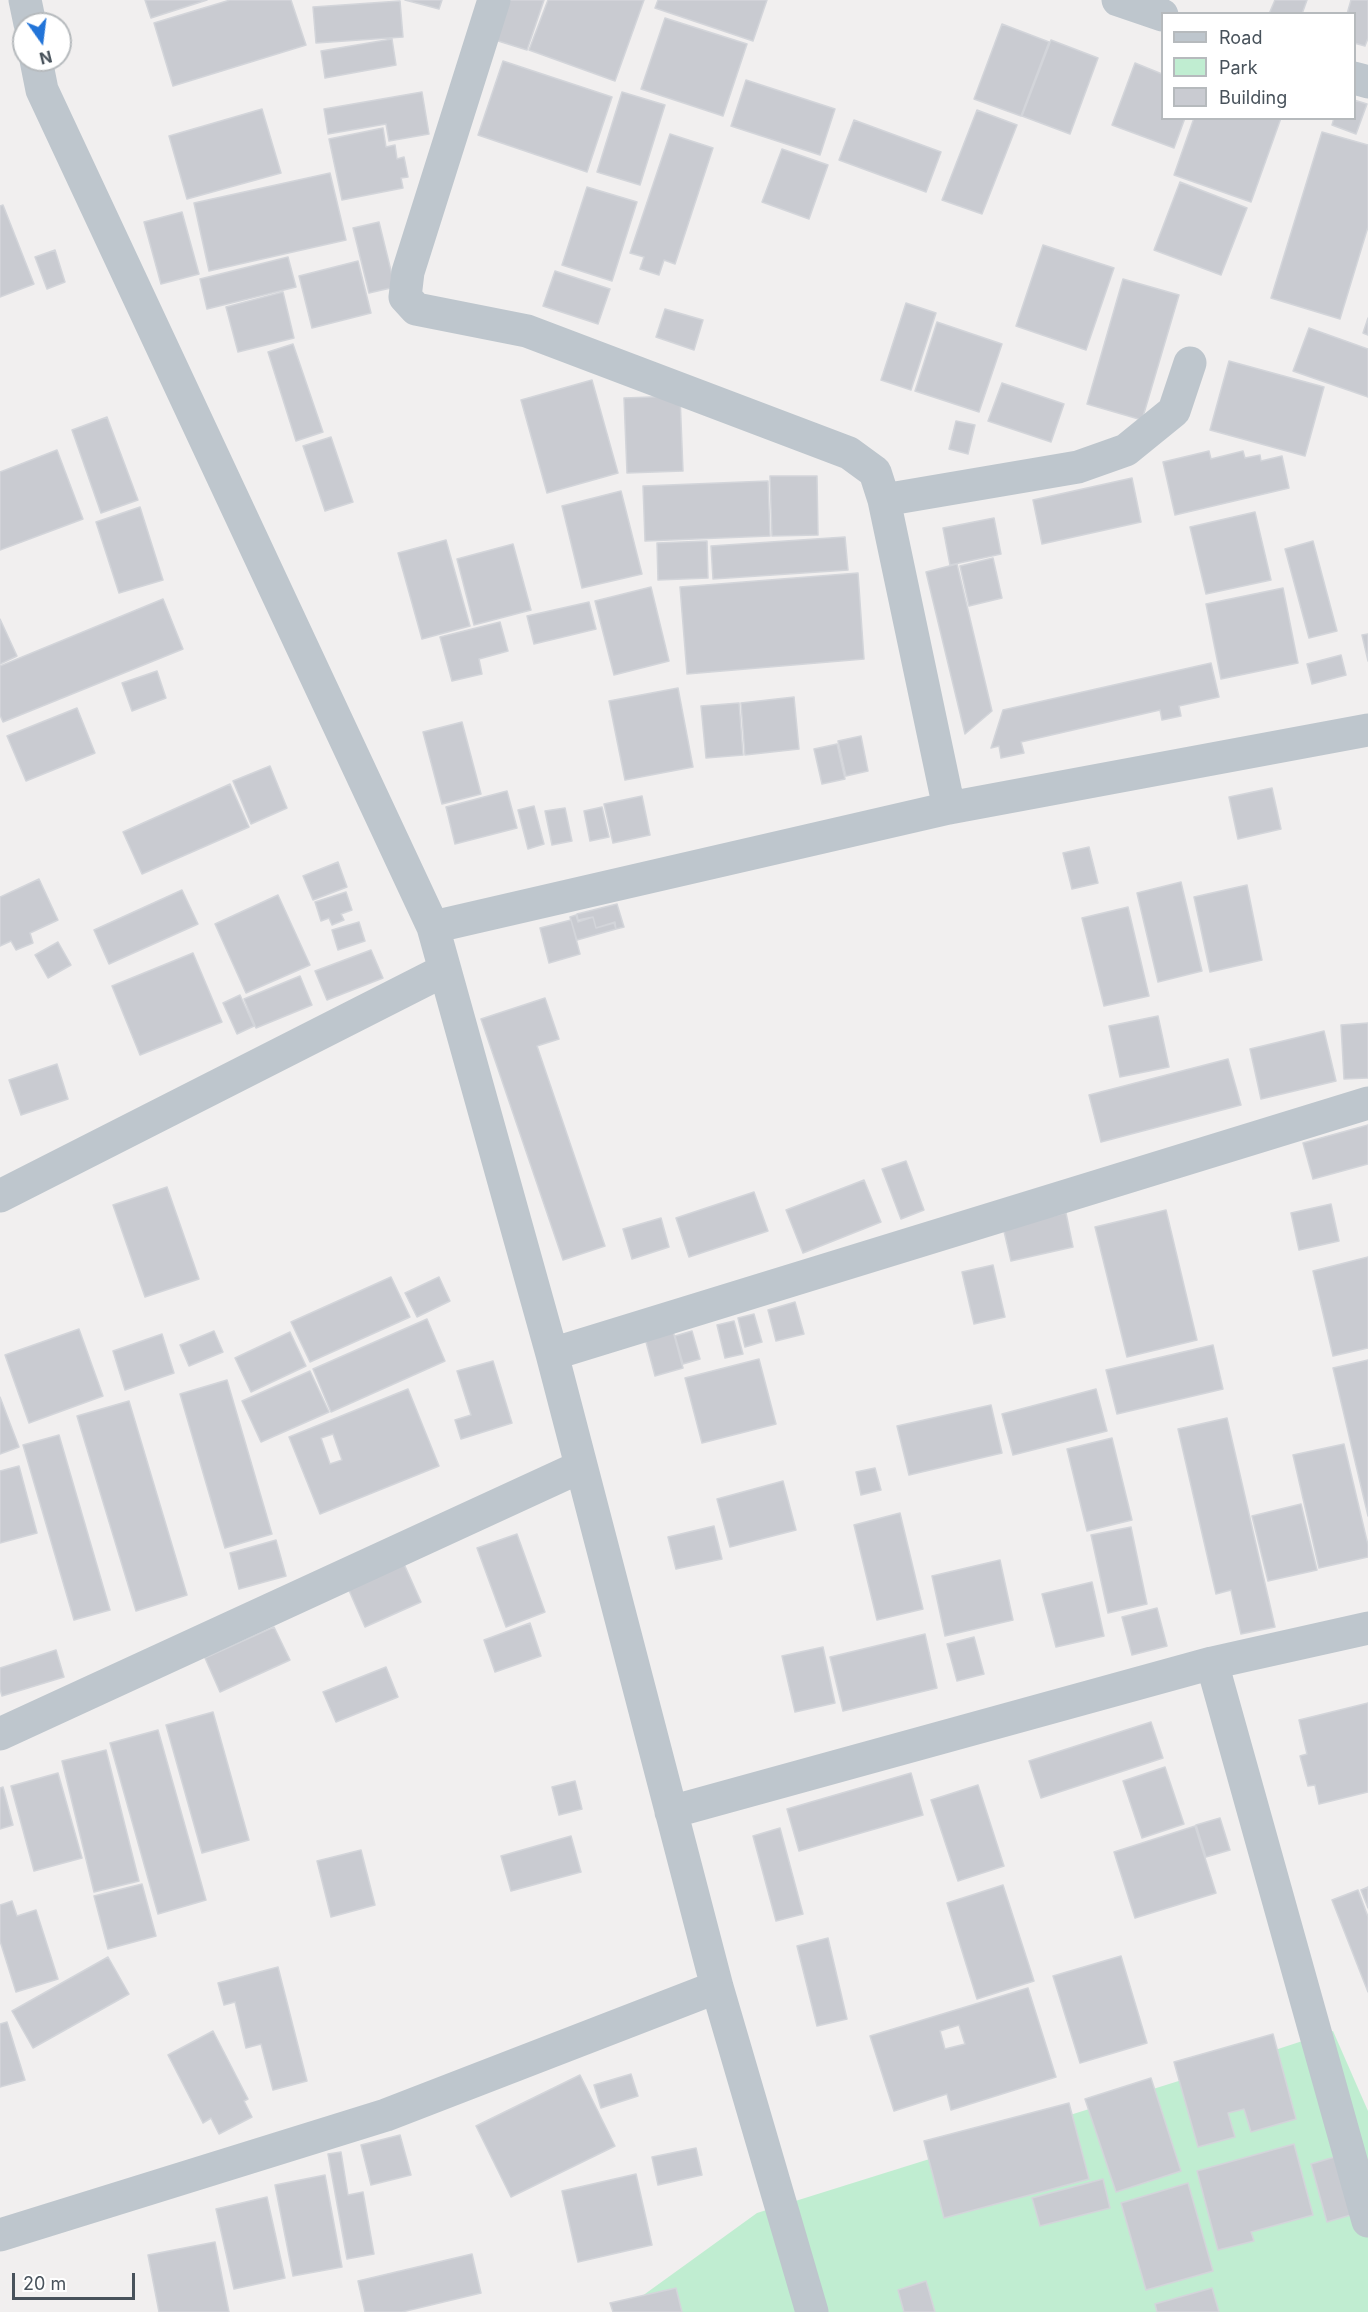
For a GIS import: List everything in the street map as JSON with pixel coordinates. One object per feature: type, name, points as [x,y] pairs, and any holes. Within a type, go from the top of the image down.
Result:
[{"type":"street","points":[[494,0],[408,272],[405,297],[416,309],[527,330],[849,453],[875,472],[884,500],[949,808]]},
{"type":"street","points":[[1118,0],[1161,15]]},
{"type":"street","points":[[38,72],[42,90],[433,927],[552,1354],[717,1987],[812,2312]]},
{"type":"street","points":[[884,500],[1078,466],[1126,450],[1174,411],[1190,363]]},
{"type":"street","points":[[433,927],[949,808],[1368,730]]},
{"type":"street","points":[[0,1196],[445,970]]},
{"type":"street","points":[[552,1354],[1368,1102]]},
{"type":"street","points":[[0,1734],[580,1467]]},
{"type":"street","points":[[670,1812],[1212,1663],[1368,1628]]},
{"type":"street","points":[[1212,1663],[1368,2221]]},
{"type":"street","points":[[0,2235],[386,2115],[717,1987]]},
{"type":"green space","points":[[1333,2031],[1368,2111],[1368,2312],[620,2312],[757,2213]]},
{"type":"building","points":[[145,0],[207,0],[151,18]]},
{"type":"building","points":[[230,0],[291,0],[306,45],[173,86],[154,23]]},
{"type":"building","points":[[405,0],[442,0],[439,9]]},
{"type":"building","points":[[508,0],[544,0],[527,50],[495,40]]},
{"type":"building","points":[[548,0],[644,0],[615,81],[529,50]]},
{"type":"building","points":[[658,0],[767,0],[753,41],[655,8]]},
{"type":"building","points":[[1275,0],[1307,0],[1303,12],[1270,12]]},
{"type":"building","points":[[1351,0],[1368,0],[1368,38],[1365,46],[1356,44],[1356,12],[1348,12]]},
{"type":"building","points":[[400,1],[403,37],[316,43],[313,7]]},
{"type":"building","points":[[665,18],[747,44],[723,116],[641,89]]},
{"type":"building","points":[[1002,24],[1049,42],[1021,116],[974,99]]},
{"type":"building","points":[[392,39],[396,65],[325,78],[321,51]]},
{"type":"building","points":[[1051,40],[1098,58],[1070,134],[1022,116]]},
{"type":"building","points":[[503,61],[612,97],[587,172],[478,135]]},
{"type":"building","points":[[1135,63],[1161,74],[1161,120],[1184,120],[1174,148],[1112,125]]},
{"type":"building","points":[[746,80],[835,109],[820,155],[731,126]]},
{"type":"building","points":[[422,92],[429,134],[389,141],[386,124],[328,134],[324,109]]},
{"type":"building","points":[[622,92],[665,105],[640,185],[597,172]]},
{"type":"building","points":[[1356,101],[1367,104],[1356,134],[1332,125],[1333,120],[1356,120]]},
{"type":"building","points":[[262,109],[281,173],[187,199],[169,136]]},
{"type":"building","points":[[977,110],[1017,125],[982,214],[942,200]]},
{"type":"building","points":[[854,120],[941,152],[926,192],[839,160]]},
{"type":"building","points":[[1193,120],[1280,120],[1251,202],[1174,175]]},
{"type":"building","points":[[383,128],[386,147],[395,145],[397,159],[404,157],[408,177],[401,178],[403,188],[342,200],[329,139]]},
{"type":"building","points":[[1322,132],[1368,145],[1368,227],[1340,319],[1271,298]]},
{"type":"building","points":[[670,134],[713,148],[675,264],[664,260],[659,275],[640,269],[644,257],[630,253]]},
{"type":"building","points":[[782,149],[828,165],[809,219],[762,202]]},
{"type":"building","points":[[330,173],[346,240],[209,271],[194,203]]},
{"type":"building","points":[[1180,182],[1247,208],[1221,275],[1154,250]]},
{"type":"building","points":[[587,187],[637,202],[612,281],[562,265]]},
{"type":"building","points":[[3,205],[34,284],[0,297],[0,206]]},
{"type":"building","points":[[182,212],[199,274],[161,284],[144,222]]},
{"type":"building","points":[[379,222],[395,287],[369,293],[353,228]]},
{"type":"building","points":[[1043,245],[1114,268],[1086,350],[1016,326]]},
{"type":"building","points":[[55,250],[65,282],[47,289],[35,257]]},
{"type":"building","points":[[288,257],[296,287],[207,309],[200,279]]},
{"type":"building","points":[[358,261],[371,313],[312,328],[299,276]]},
{"type":"building","points":[[555,271],[610,289],[598,324],[543,306]]},
{"type":"building","points":[[1123,279],[1179,295],[1142,420],[1087,404]]},
{"type":"building","points":[[283,292],[294,338],[238,352],[226,307]]},
{"type":"building","points":[[906,303],[936,313],[911,390],[881,380]]},
{"type":"building","points":[[665,309],[703,320],[694,350],[656,337]]},
{"type":"building","points":[[1368,318],[1368,335],[1363,333]]},
{"type":"building","points":[[937,322],[1002,344],[979,412],[915,391]]},
{"type":"building","points":[[1309,328],[1368,349],[1368,397],[1293,371]]},
{"type":"building","points":[[293,344],[323,432],[296,441],[268,352]]},
{"type":"building","points":[[1229,361],[1324,387],[1305,456],[1210,430]]},
{"type":"building","points":[[592,380],[618,473],[547,493],[521,400]]},
{"type":"building","points":[[1002,383],[1064,404],[1051,442],[988,421]]},
{"type":"building","points":[[680,396],[683,471],[627,473],[624,398]]},
{"type":"building","points":[[107,417],[138,500],[101,513],[72,430]]},
{"type":"building","points":[[956,421],[975,425],[968,454],[949,449]]},
{"type":"building","points":[[331,437],[353,502],[325,511],[303,446]]},
{"type":"building","points":[[57,450],[83,519],[0,550],[0,472]]},
{"type":"building","points":[[1209,451],[1211,459],[1243,451],[1245,458],[1260,455],[1261,461],[1282,456],[1289,488],[1175,515],[1163,462]]},
{"type":"building","points":[[770,476],[817,476],[818,535],[772,536]]},
{"type":"building","points":[[1132,478],[1141,522],[1042,544],[1033,500]]},
{"type":"building","points":[[768,481],[770,536],[645,541],[643,486]]},
{"type":"building","points":[[621,491],[642,574],[582,588],[562,506]]},
{"type":"building","points":[[140,507],[163,580],[119,593],[96,522]]},
{"type":"building","points":[[1255,512],[1271,580],[1206,594],[1190,527]]},
{"type":"building","points":[[994,518],[1001,554],[950,565],[943,528]]},
{"type":"building","points":[[845,537],[848,570],[713,579],[711,546]]},
{"type":"building","points":[[446,540],[470,626],[422,639],[398,553]]},
{"type":"building","points":[[707,541],[708,578],[658,580],[657,543]]},
{"type":"building","points":[[1313,541],[1337,631],[1309,638],[1285,549]]},
{"type":"building","points":[[513,544],[531,610],[474,625],[457,559]]},
{"type":"building","points":[[993,558],[1002,598],[969,606],[960,566]]},
{"type":"building","points":[[957,564],[992,711],[965,734],[926,572]]},
{"type":"building","points":[[858,573],[864,659],[687,674],[680,587]]},
{"type":"building","points":[[651,587],[669,661],[614,675],[595,601]]},
{"type":"building","points":[[1283,588],[1298,663],[1221,679],[1206,604]]},
{"type":"building","points":[[163,599],[183,649],[3,722],[0,715],[0,666]]},
{"type":"building","points":[[589,602],[596,629],[534,644],[527,616]]},
{"type":"building","points":[[0,619],[17,656],[0,664]]},
{"type":"building","points":[[500,622],[508,651],[479,659],[482,674],[452,681],[440,637]]},
{"type":"building","points":[[1368,634],[1368,661],[1362,635]]},
{"type":"building","points":[[1341,655],[1346,675],[1312,684],[1307,664]]},
{"type":"building","points":[[1211,663],[1219,697],[1179,706],[1181,716],[1162,720],[1160,710],[1021,742],[1024,753],[1001,758],[999,746],[991,748],[1003,710]]},
{"type":"building","points":[[157,671],[166,698],[132,711],[122,683]]},
{"type":"building","points":[[678,688],[693,767],[625,780],[609,701]]},
{"type":"building","points":[[794,697],[799,749],[745,755],[741,703]]},
{"type":"building","points":[[739,703],[743,755],[706,758],[701,706]]},
{"type":"building","points":[[77,708],[95,753],[26,781],[7,736]]},
{"type":"building","points":[[462,722],[481,794],[442,804],[423,732]]},
{"type":"building","points":[[861,736],[868,771],[846,776],[838,741]]},
{"type":"building","points":[[837,744],[845,779],[822,784],[814,749]]},
{"type":"building","points":[[270,766],[287,808],[251,824],[233,781]]},
{"type":"building","points":[[230,784],[249,827],[142,874],[123,832]]},
{"type":"building","points":[[1272,788],[1281,829],[1238,839],[1229,797]]},
{"type":"building","points":[[507,791],[517,828],[455,844],[446,807]]},
{"type":"building","points":[[642,796],[650,835],[613,843],[604,804]]},
{"type":"building","points":[[534,806],[544,844],[528,849],[518,810]]},
{"type":"building","points":[[602,807],[609,837],[590,841],[584,811]]},
{"type":"building","points":[[565,808],[572,841],[552,845],[545,811]]},
{"type":"building","points":[[1089,847],[1098,883],[1072,889],[1063,853]]},
{"type":"building","points":[[338,862],[347,887],[313,900],[303,876]]},
{"type":"building","points":[[39,879],[58,920],[30,933],[33,943],[16,950],[11,941],[0,946],[0,897]]},
{"type":"building","points":[[1181,882],[1202,971],[1158,982],[1137,893]]},
{"type":"building","points":[[1247,885],[1262,960],[1210,972],[1194,897]]},
{"type":"building","points":[[182,890],[198,924],[109,964],[94,930]]},
{"type":"building","points":[[346,892],[352,910],[341,914],[344,920],[332,925],[329,918],[321,921],[315,902]]},
{"type":"building","points":[[278,895],[310,965],[246,993],[215,924]]},
{"type":"building","points":[[617,904],[624,927],[616,929],[615,922],[596,928],[593,917],[578,920],[577,914]]},
{"type":"building","points":[[1128,907],[1149,996],[1104,1006],[1082,918]]},
{"type":"building","points":[[576,915],[578,922],[593,917],[596,928],[614,923],[616,929],[577,940],[570,917]]},
{"type":"building","points":[[571,920],[580,954],[549,963],[540,928]]},
{"type":"building","points":[[359,922],[365,941],[338,950],[332,930]]},
{"type":"building","points":[[58,942],[71,965],[48,978],[35,955]]},
{"type":"building","points":[[371,950],[383,978],[327,1000],[315,971]]},
{"type":"building","points":[[193,953],[222,1022],[140,1055],[112,986]]},
{"type":"building","points":[[300,976],[312,1005],[256,1028],[244,999]]},
{"type":"building","points":[[240,995],[254,1026],[237,1034],[223,1003]]},
{"type":"building","points":[[545,998],[559,1039],[537,1046],[605,1246],[563,1260],[481,1019]]},
{"type":"building","points":[[1158,1016],[1169,1067],[1120,1077],[1109,1026]]},
{"type":"building","points":[[1368,1023],[1368,1078],[1344,1079],[1341,1025]]},
{"type":"building","points":[[1324,1031],[1336,1081],[1261,1099],[1250,1049]]},
{"type":"building","points":[[1228,1059],[1241,1105],[1101,1142],[1089,1095]]},
{"type":"building","points":[[57,1064],[68,1099],[21,1115],[9,1080]]},
{"type":"building","points":[[1368,1125],[1368,1164],[1313,1179],[1303,1143]]},
{"type":"building","points":[[906,1161],[924,1210],[901,1219],[882,1169]]},
{"type":"building","points":[[864,1180],[881,1222],[803,1253],[786,1210]]},
{"type":"building","points":[[167,1187],[199,1279],[145,1297],[113,1205]]},
{"type":"building","points":[[754,1192],[768,1231],[689,1257],[676,1218]]},
{"type":"building","points":[[1331,1204],[1339,1241],[1299,1250],[1291,1213]]},
{"type":"building","points":[[1166,1210],[1197,1340],[1127,1357],[1095,1227]]},
{"type":"building","points":[[1066,1213],[1073,1247],[1011,1261],[1003,1227]]},
{"type":"building","points":[[661,1218],[669,1247],[632,1259],[623,1229]]},
{"type":"building","points":[[1368,1257],[1368,1348],[1333,1356],[1313,1271]]},
{"type":"building","points":[[993,1265],[1005,1317],[974,1324],[962,1272]]},
{"type":"building","points":[[391,1277],[410,1317],[310,1362],[291,1322]]},
{"type":"building","points":[[439,1277],[450,1301],[417,1317],[405,1293]]},
{"type":"building","points":[[795,1302],[804,1334],[776,1341],[768,1310]]},
{"type":"building","points":[[754,1314],[762,1342],[745,1347],[738,1318]]},
{"type":"building","points":[[427,1319],[445,1361],[331,1412],[313,1369]]},
{"type":"building","points":[[734,1321],[743,1354],[725,1358],[717,1325]]},
{"type":"building","points":[[79,1329],[103,1396],[29,1423],[5,1355]]},
{"type":"building","points":[[214,1331],[223,1352],[189,1366],[180,1345]]},
{"type":"building","points":[[673,1331],[683,1368],[655,1376],[645,1338]]},
{"type":"building","points":[[692,1331],[700,1359],[683,1364],[675,1336]]},
{"type":"building","points":[[290,1332],[306,1366],[251,1392],[235,1358]]},
{"type":"building","points":[[162,1334],[174,1373],[125,1390],[113,1351]]},
{"type":"building","points":[[1213,1345],[1223,1389],[1117,1414],[1106,1370]]},
{"type":"building","points":[[759,1359],[776,1424],[702,1443],[685,1378]]},
{"type":"building","points":[[1368,1360],[1368,1516],[1333,1368]]},
{"type":"building","points":[[493,1361],[512,1423],[461,1439],[455,1420],[471,1415],[457,1371]]},
{"type":"building","points":[[310,1371],[329,1412],[261,1442],[242,1401]]},
{"type":"building","points":[[227,1380],[272,1534],[225,1548],[180,1394]]},
{"type":"building","points":[[408,1389],[439,1466],[320,1514],[289,1437]],"holes":[[[333,1434],[342,1460],[330,1464],[321,1438]]]},
{"type":"building","points":[[1096,1389],[1107,1431],[1013,1455],[1002,1414]]},
{"type":"building","points":[[0,1397],[19,1447],[0,1454]]},
{"type":"building","points":[[129,1401],[187,1595],[136,1611],[77,1416]]},
{"type":"building","points":[[991,1405],[1002,1453],[909,1475],[897,1426]]},
{"type":"building","points":[[1227,1418],[1275,1627],[1241,1634],[1231,1590],[1216,1594],[1178,1429]]},
{"type":"building","points":[[59,1435],[110,1610],[74,1620],[23,1445]]},
{"type":"building","points":[[1112,1438],[1132,1520],[1087,1531],[1067,1449]]},
{"type":"building","points":[[1344,1444],[1368,1545],[1368,1557],[1319,1568],[1293,1455]]},
{"type":"building","points":[[19,1466],[37,1533],[0,1543],[0,1471]]},
{"type":"building","points":[[875,1468],[881,1490],[861,1495],[856,1472]]},
{"type":"building","points":[[783,1481],[796,1530],[730,1547],[717,1499]]},
{"type":"building","points":[[1301,1504],[1317,1570],[1268,1581],[1252,1516]]},
{"type":"building","points":[[900,1513],[923,1609],[877,1620],[854,1525]]},
{"type":"building","points":[[714,1526],[722,1559],[676,1569],[668,1537]]},
{"type":"building","points":[[1131,1527],[1147,1604],[1108,1613],[1091,1535]]},
{"type":"building","points":[[517,1534],[545,1612],[506,1627],[477,1548]]},
{"type":"building","points":[[276,1540],[286,1576],[239,1589],[230,1553]]},
{"type":"building","points":[[1000,1560],[1013,1620],[945,1636],[932,1576]]},
{"type":"building","points":[[404,1564],[421,1602],[365,1627],[348,1588]]},
{"type":"building","points":[[1092,1582],[1104,1636],[1056,1647],[1042,1594]]},
{"type":"building","points":[[1157,1608],[1167,1646],[1132,1655],[1122,1617]]},
{"type":"building","points":[[530,1623],[541,1656],[495,1672],[484,1640]]},
{"type":"building","points":[[274,1627],[290,1660],[220,1692],[205,1658]]},
{"type":"building","points":[[925,1634],[937,1688],[843,1711],[830,1657]]},
{"type":"building","points":[[974,1637],[984,1674],[957,1681],[947,1644]]},
{"type":"building","points":[[823,1647],[835,1703],[795,1712],[782,1656]]},
{"type":"building","points":[[56,1650],[64,1677],[2,1696],[0,1668]]},
{"type":"building","points":[[386,1667],[398,1697],[336,1722],[323,1692]]},
{"type":"building","points":[[1368,1703],[1368,1792],[1319,1804],[1315,1785],[1308,1786],[1300,1756],[1307,1754],[1299,1720]]},
{"type":"building","points":[[213,1712],[249,1840],[202,1853],[166,1725]]},
{"type":"building","points":[[1151,1722],[1163,1758],[1041,1798],[1029,1761]]},
{"type":"building","points":[[158,1730],[206,1900],[158,1914],[110,1743]]},
{"type":"building","points":[[106,1750],[139,1881],[94,1892],[62,1761]]},
{"type":"building","points":[[1165,1767],[1184,1824],[1142,1838],[1123,1781]]},
{"type":"building","points":[[58,1773],[82,1858],[34,1871],[11,1786]]},
{"type":"building","points":[[911,1773],[923,1815],[799,1851],[787,1809]]},
{"type":"building","points":[[575,1781],[582,1809],[559,1815],[552,1787]]},
{"type":"building","points":[[978,1785],[1004,1866],[958,1881],[931,1800]]},
{"type":"building","points":[[3,1787],[13,1825],[0,1829],[0,1788]]},
{"type":"building","points":[[1220,1818],[1230,1850],[1206,1857],[1196,1825]]},
{"type":"building","points":[[1195,1826],[1216,1893],[1135,1918],[1114,1852]]},
{"type":"building","points":[[780,1828],[803,1914],[776,1921],[753,1836]]},
{"type":"building","points":[[571,1836],[581,1872],[511,1891],[501,1856]]},
{"type":"building","points":[[361,1850],[375,1905],[331,1917],[317,1861]]},
{"type":"building","points":[[142,1884],[156,1936],[108,1949],[94,1896]]},
{"type":"building","points":[[1003,1885],[1034,1981],[977,1999],[947,1903]]},
{"type":"building","points":[[1368,1887],[1368,1908],[1361,1890]]},
{"type":"building","points":[[1358,1890],[1368,1917],[1368,1992],[1332,1900]]},
{"type":"building","points":[[12,1901],[17,1916],[36,1910],[58,1979],[16,1992],[0,1941],[0,1905]]},
{"type":"building","points":[[828,1938],[847,2019],[817,2026],[797,1946]]},
{"type":"building","points":[[1121,1956],[1147,2043],[1080,2063],[1053,1976]]},
{"type":"building","points":[[108,1957],[129,1994],[33,2048],[12,2011]]},
{"type":"building","points":[[278,1967],[307,2081],[273,2090],[261,2044],[246,2048],[235,2002],[224,2005],[218,1983]]},
{"type":"building","points":[[1028,1988],[1056,2077],[951,2110],[947,2094],[894,2111],[870,2036]],"holes":[[[959,2025],[965,2044],[945,2049],[940,2031]]]},
{"type":"building","points":[[7,2022],[25,2080],[0,2087],[0,2024]]},
{"type":"building","points":[[213,2031],[248,2099],[244,2101],[252,2117],[219,2134],[211,2118],[203,2123],[168,2055]]},
{"type":"building","points":[[1273,2034],[1296,2119],[1251,2132],[1244,2109],[1228,2113],[1235,2137],[1198,2147],[1174,2062]]},
{"type":"building","points":[[631,2074],[638,2096],[601,2108],[594,2085]]},
{"type":"building","points":[[580,2075],[615,2146],[511,2197],[476,2126]]},
{"type":"building","points":[[1151,2078],[1181,2171],[1116,2192],[1085,2099]]},
{"type":"building","points":[[1069,2103],[1089,2179],[944,2218],[924,2141]]},
{"type":"building","points":[[400,2135],[411,2175],[371,2185],[361,2145]]},
{"type":"building","points":[[1294,2144],[1313,2215],[1251,2232],[1254,2241],[1218,2250],[1197,2171]]},
{"type":"building","points":[[696,2148],[702,2175],[658,2185],[652,2157]]},
{"type":"building","points":[[341,2152],[348,2195],[363,2192],[374,2254],[347,2259],[328,2154]]},
{"type":"building","points":[[1338,2156],[1354,2214],[1327,2222],[1311,2164]]},
{"type":"building","points":[[636,2174],[652,2245],[578,2262],[562,2191]]},
{"type":"building","points":[[325,2175],[342,2267],[293,2276],[275,2185]]},
{"type":"building","points":[[1103,2179],[1110,2208],[1040,2226],[1032,2198]]},
{"type":"building","points":[[1188,2183],[1213,2271],[1146,2290],[1121,2203]]},
{"type":"building","points":[[267,2197],[285,2278],[234,2289],[216,2209]]},
{"type":"building","points":[[215,2242],[229,2312],[159,2312],[148,2255]]},
{"type":"building","points":[[472,2254],[481,2293],[402,2312],[365,2312],[358,2281]]},
{"type":"building","points":[[926,2281],[935,2312],[904,2312],[898,2290]]},
{"type":"building","points":[[676,2288],[682,2312],[613,2312],[610,2303]]},
{"type":"building","points":[[1212,2288],[1219,2312],[1157,2312],[1155,2304]]}]
